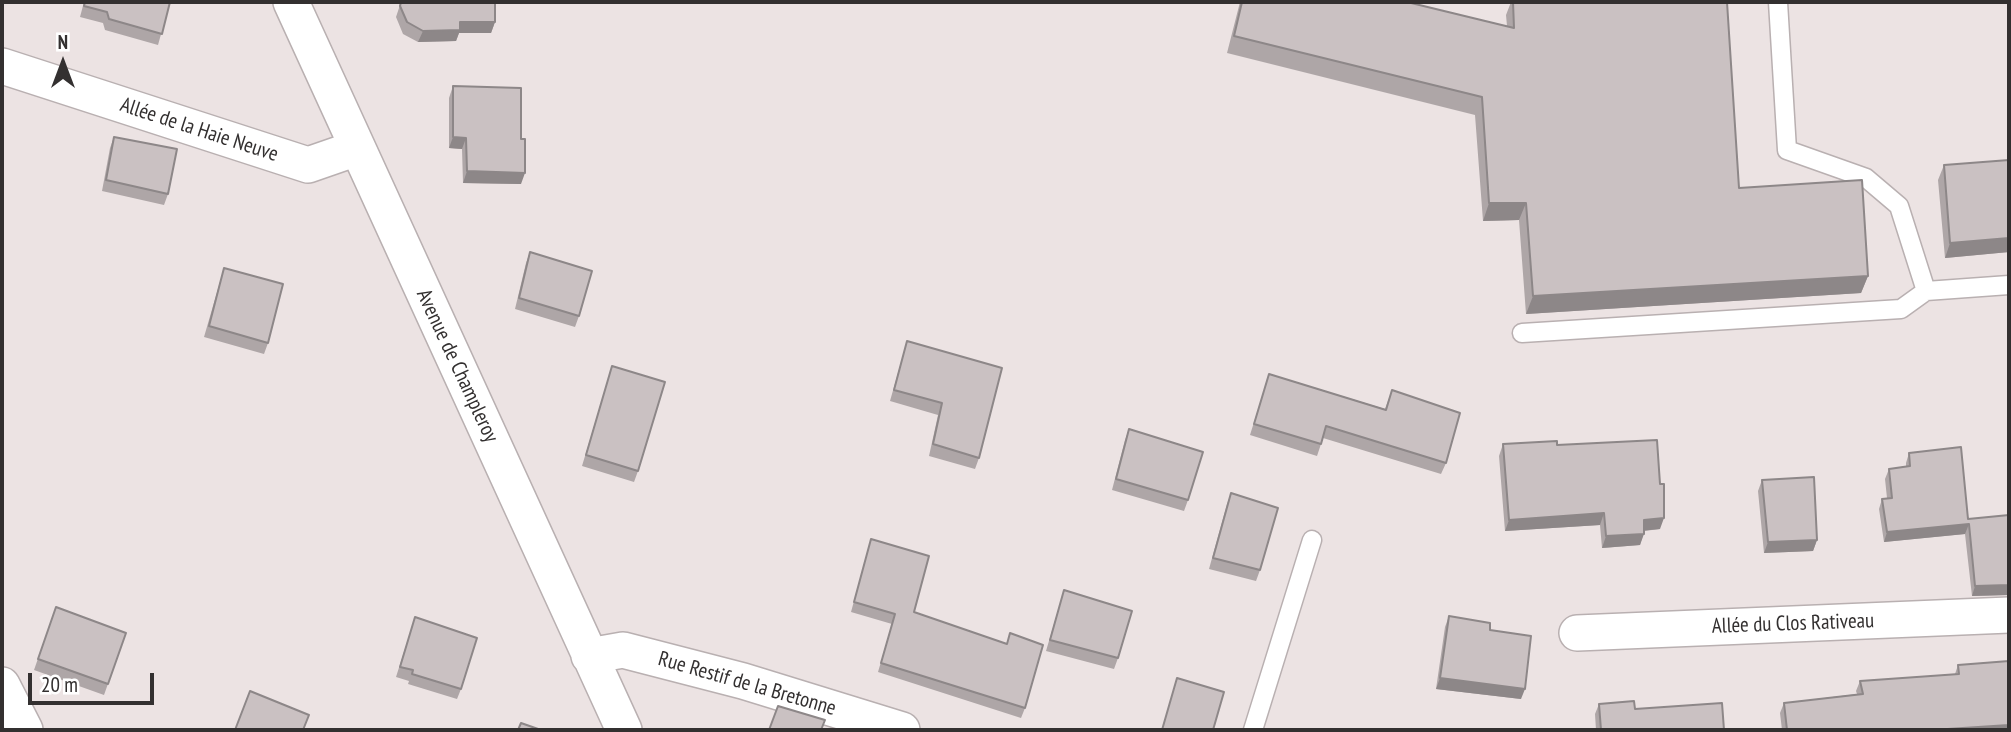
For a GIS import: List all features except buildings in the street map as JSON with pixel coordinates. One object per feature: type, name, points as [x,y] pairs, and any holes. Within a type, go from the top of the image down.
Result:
[{"type":"street","name":"Avenue de Champleroy","points":[[291,2],[624,730]]},
{"type":"street","name":"Allée de la Haie Neuve","points":[[2,66],[308,165],[356,148]]},
{"type":"street","name":"Allée du Clos Rativeau","points":[[1577,633],[2009,615]]},
{"type":"street","name":"Rue Restif de la Bretonne","points":[[589,656],[623,650],[743,681],[902,730]]},
{"type":"street","points":[[2,685],[25,730]]},
{"type":"lane","points":[[1778,2],[1787,150],[1866,178],[1899,206],[1926,291]]},
{"type":"lane","points":[[1522,333],[1901,309],[1926,291],[2009,285]]},
{"type":"lane","points":[[1253,730],[1312,540]]}]
